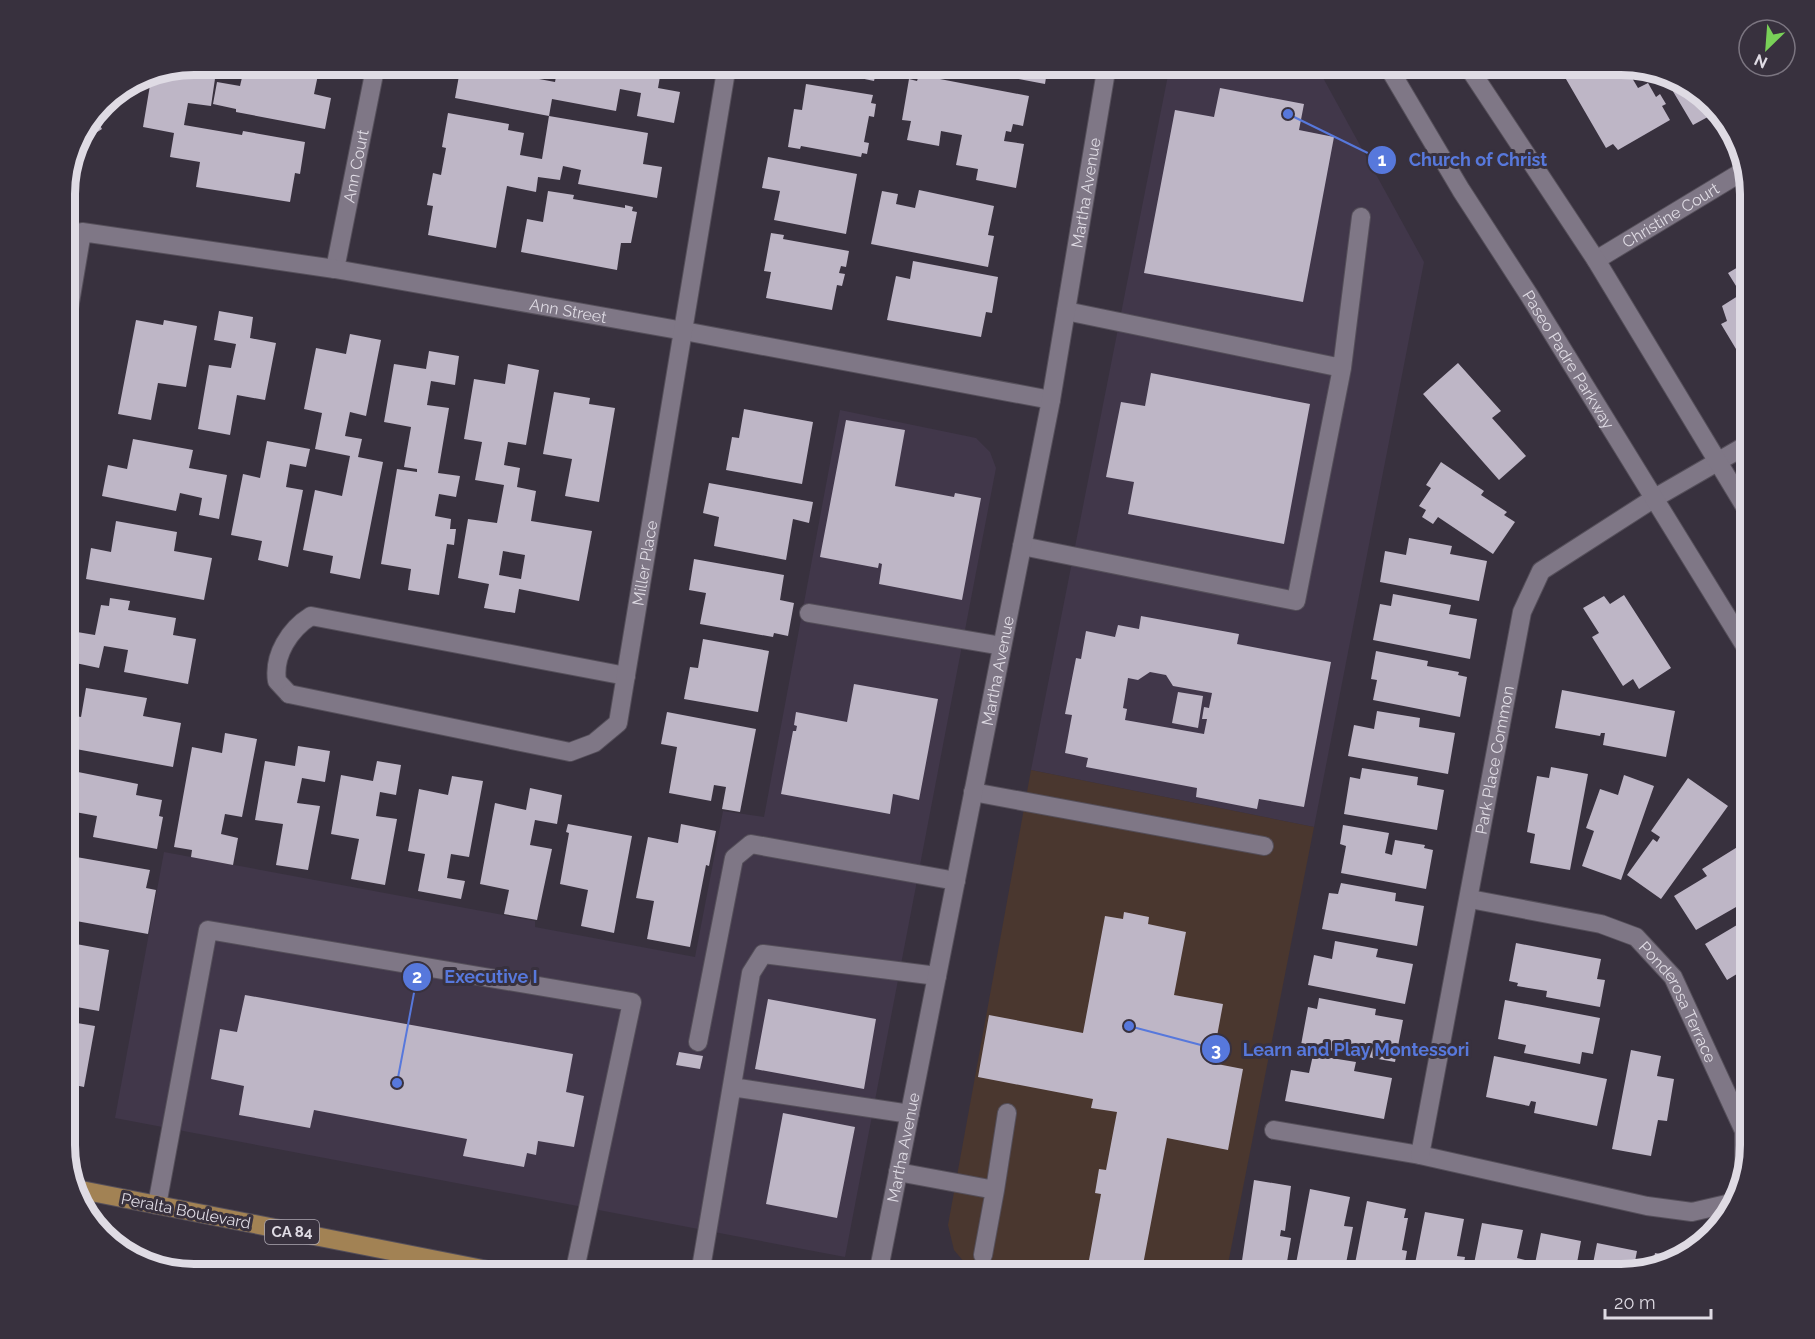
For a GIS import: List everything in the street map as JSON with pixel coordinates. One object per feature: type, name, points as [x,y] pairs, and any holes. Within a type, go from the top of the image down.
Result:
[{"type":"main road","name":"Peralta Boulevard","points":[[84,1191],[453,1264]]},
{"type":"street","name":"Ann Court","points":[[335,269],[374,75]]},
{"type":"street","name":"Miller Place","points":[[626,676],[311,616],[298,624],[279,656],[277,681],[289,694],[570,752],[594,743],[618,723],[626,676],[684,331],[725,75]]},
{"type":"street","name":"Martha Avenue","points":[[880,1264],[1050,400],[1105,75]]},
{"type":"street","name":"Paseo Padre Parkway","points":[[1394,75],[1740,638]]},
{"type":"street","points":[[1474,75],[1596,260],[1740,499]]},
{"type":"street","name":"Christine Court","points":[[1596,260],[1738,174]]},
{"type":"street","points":[[1022,546],[1296,601],[1342,368],[1361,217]]},
{"type":"street","name":"Ann Street","points":[[75,273],[82,232],[335,269],[684,331],[1050,400]]},
{"type":"street","points":[[1066,311],[1342,368]]},
{"type":"street","name":"Park Place Common","points":[[1420,1155],[1470,899],[1522,612],[1530,592],[1541,571],[1653,500],[1740,449]]},
{"type":"street","points":[[809,613],[1002,646]]},
{"type":"street","points":[[973,792],[1264,846]]},
{"type":"street","points":[[698,1042],[734,858],[751,844],[956,881]]},
{"type":"street","name":"Ponderosa Terrace","points":[[1470,899],[1601,924],[1636,937],[1673,977],[1740,1122]]},
{"type":"street","points":[[157,1205],[208,930],[632,1002],[576,1264]]},
{"type":"street","points":[[702,1264],[752,973],[763,954],[937,976]]},
{"type":"street","points":[[732,1087],[910,1114]]},
{"type":"street","points":[[983,1255],[1007,1113]]},
{"type":"street","points":[[1274,1130],[1420,1155],[1647,1206],[1692,1212],[1724,1205]]},
{"type":"street","points":[[898,1172],[995,1190]]},
{"type":"shaded area","points":[[1168,75],[1321,75],[1424,262],[1314,827],[1031,770]]},
{"type":"shaded area","points":[[840,410],[976,438],[990,452],[996,468],[845,1257],[115,1118],[164,852],[535,921],[535,927],[695,957],[723,811],[764,817]]},
{"type":"shaded area","points":[[1031,770],[1314,827],[1228,1264],[966,1264],[954,1250],[948,1225]]},
{"type":"building","points":[[216,75],[211,106],[188,103],[184,125],[242,135],[243,131],[305,142],[300,174],[295,173],[290,202],[196,187],[200,162],[170,157],[174,133],[143,127],[150,83],[178,76]]},
{"type":"building","points":[[243,75],[318,75],[314,94],[331,98],[325,129],[236,112],[236,109],[213,104],[217,82],[240,86]]},
{"type":"building","points":[[459,75],[518,75],[555,82],[556,75],[660,75],[658,88],[680,92],[674,123],[637,116],[641,93],[620,89],[616,111],[552,99],[549,116],[455,98]]},
{"type":"building","points":[[846,75],[876,75],[874,81]]},
{"type":"building","points":[[919,75],[1029,96],[1023,126],[1013,124],[1011,132],[1006,131],[1004,141],[1024,144],[1016,188],[976,180],[978,169],[956,165],[962,135],[941,131],[939,146],[907,140],[911,121],[902,120],[909,79],[917,81]]},
{"type":"building","points":[[997,75],[1046,75],[1045,84]]},
{"type":"building","points":[[1564,75],[1631,76],[1638,88],[1648,83],[1656,97],[1660,94],[1666,104],[1662,106],[1670,120],[1618,150],[1613,144],[1606,148]]},
{"type":"building","points":[[806,84],[873,95],[871,103],[876,104],[874,117],[869,116],[864,142],[869,143],[867,154],[862,153],[861,157],[801,146],[800,149],[788,147],[794,109],[802,110]]},
{"type":"building","points":[[1220,88],[1304,104],[1299,130],[1334,137],[1303,302],[1144,273],[1175,110],[1214,117]]},
{"type":"building","points":[[1671,88],[1681,91],[1710,116],[1693,125]]},
{"type":"building","points":[[448,113],[509,124],[508,130],[524,133],[520,155],[542,159],[549,116],[648,133],[643,164],[662,167],[657,198],[578,184],[581,170],[563,166],[560,180],[538,177],[536,192],[507,186],[496,248],[428,235],[433,206],[427,205],[433,173],[441,175],[446,148],[442,147]]},
{"type":"building","points":[[99,123],[102,129],[90,137]]},
{"type":"building","points":[[768,157],[857,174],[846,234],[774,220],[780,191],[762,188]]},
{"type":"building","points":[[919,190],[994,206],[988,235],[994,236],[988,267],[871,244],[882,191],[898,194],[896,204],[915,208]]},
{"type":"building","points":[[548,191],[574,195],[573,199],[625,208],[625,205],[633,207],[632,211],[637,212],[631,243],[621,243],[617,270],[521,252],[527,219],[543,222]]},
{"type":"building","points":[[771,233],[784,235],[783,239],[849,251],[846,267],[841,266],[839,273],[845,274],[842,286],[837,285],[832,310],[766,298],[771,272],[764,271]]},
{"type":"building","points":[[913,261],[998,277],[992,313],[986,312],[981,337],[887,320],[896,276],[910,279]]},
{"type":"building","points":[[1740,266],[1740,292],[1728,273]]},
{"type":"building","points":[[1740,295],[1740,356],[1721,324],[1727,321],[1722,306]]},
{"type":"building","points":[[219,311],[253,317],[250,338],[276,343],[265,400],[237,395],[230,435],[198,429],[209,365],[231,368],[236,344],[214,340]]},
{"type":"building","points":[[136,320],[163,325],[164,320],[197,326],[186,387],[158,383],[151,420],[118,414]]},
{"type":"building","points":[[350,334],[381,340],[366,416],[350,412],[345,436],[362,439],[358,457],[383,462],[360,579],[330,573],[333,556],[303,550],[315,490],[342,496],[350,456],[315,449],[322,413],[304,409],[316,348],[346,354]]},
{"type":"building","points":[[429,351],[459,356],[455,385],[431,381],[427,405],[449,408],[438,473],[460,476],[456,497],[439,494],[435,516],[451,519],[450,529],[456,529],[454,545],[447,544],[439,595],[408,590],[411,569],[381,564],[397,469],[417,472],[417,469],[404,467],[411,427],[384,422],[394,364],[426,369]]},
{"type":"building","points":[[1458,363],[1501,411],[1492,418],[1526,456],[1499,480],[1423,394]]},
{"type":"building","points":[[508,364],[539,370],[526,445],[508,442],[504,465],[520,468],[517,487],[536,491],[531,521],[592,531],[579,601],[519,589],[515,613],[484,608],[489,584],[458,578],[468,519],[497,523],[504,485],[475,480],[482,442],[464,439],[474,379],[505,384]],"holes":[[[503,551],[525,555],[521,579],[499,575]]]},
{"type":"building","points":[[1151,373],[1310,404],[1284,544],[1128,514],[1134,482],[1106,477],[1121,402],[1145,406]]},
{"type":"building","points":[[554,392],[590,398],[589,404],[615,408],[599,502],[565,496],[572,459],[543,454]]},
{"type":"building","points":[[744,409],[813,422],[802,484],[726,470],[732,437],[739,438]]},
{"type":"building","points":[[846,420],[905,430],[895,486],[954,497],[955,493],[981,498],[962,600],[879,584],[882,564],[879,563],[878,568],[820,557]]},
{"type":"building","points":[[133,439],[193,450],[189,468],[227,475],[219,519],[199,515],[202,498],[180,493],[176,511],[102,496],[108,465],[127,469]]},
{"type":"building","points":[[267,441],[310,449],[306,467],[290,464],[286,487],[303,490],[288,567],[258,560],[262,541],[231,535],[243,474],[260,478]]},
{"type":"building","points":[[1441,462],[1484,491],[1481,495],[1507,512],[1504,515],[1515,522],[1493,554],[1438,517],[1433,524],[1422,517],[1426,510],[1419,506],[1431,488],[1426,485]]},
{"type":"building","points":[[709,483],[813,502],[809,523],[793,519],[786,560],[714,546],[719,517],[703,513]]},
{"type":"building","points":[[116,521],[177,532],[174,551],[212,558],[204,600],[86,579],[91,548],[111,552]]},
{"type":"building","points":[[1409,538],[1452,546],[1450,554],[1487,561],[1479,601],[1380,582],[1385,551],[1406,555]]},
{"type":"building","points":[[694,559],[784,575],[780,600],[794,603],[788,636],[774,633],[773,637],[700,624],[706,593],[689,590]]},
{"type":"building","points":[[1393,594],[1451,605],[1449,614],[1477,619],[1470,659],[1373,640],[1380,604],[1391,606]]},
{"type":"building","points":[[1624,595],[1671,668],[1639,689],[1633,679],[1623,686],[1592,637],[1599,633],[1583,608],[1604,596],[1610,604]]},
{"type":"building","points":[[110,598],[130,601],[128,610],[176,618],[173,635],[196,639],[188,684],[124,672],[128,650],[104,646],[99,668],[75,663],[75,632],[95,635],[101,605],[109,606]]},
{"type":"building","points":[[1141,616],[1239,634],[1237,644],[1331,662],[1304,807],[1259,799],[1257,809],[1196,797],[1197,788],[1086,767],[1088,758],[1065,753],[1072,715],[1065,714],[1076,658],[1081,659],[1086,631],[1115,637],[1118,625],[1139,629]],"holes":[[[1150,672],[1166,675],[1173,686],[1212,693],[1209,708],[1204,707],[1202,719],[1207,719],[1204,734],[1125,720],[1127,709],[1123,708],[1128,678],[1138,680]]]},
{"type":"building","points":[[703,639],[769,651],[758,712],[684,699],[690,667],[698,668]]},
{"type":"building","points":[[1376,651],[1428,661],[1427,666],[1459,672],[1458,675],[1467,677],[1460,717],[1373,700],[1377,680],[1371,679]]},
{"type":"building","points":[[854,684],[938,699],[919,800],[893,794],[890,814],[781,794],[793,731],[796,731],[797,726],[794,725],[796,712],[847,722]]},
{"type":"building","points":[[86,688],[147,698],[143,716],[181,723],[173,767],[75,749],[75,716],[81,717]]},
{"type":"building","points":[[1562,690],[1675,711],[1666,757],[1603,745],[1605,733],[1601,733],[1600,736],[1555,728]]},
{"type":"building","points":[[1178,692],[1203,696],[1198,728],[1172,723]]},
{"type":"building","points":[[1377,711],[1420,718],[1419,727],[1455,733],[1448,774],[1348,756],[1354,725],[1374,729]]},
{"type":"building","points":[[667,712],[756,729],[740,812],[722,809],[726,787],[714,785],[711,801],[669,793],[677,747],[661,744]]},
{"type":"building","points":[[225,733],[257,739],[242,817],[225,814],[221,834],[238,838],[233,865],[191,857],[192,850],[174,847],[192,747],[222,753]]},
{"type":"building","points":[[298,746],[330,751],[325,782],[302,778],[297,803],[320,806],[308,870],[276,865],[283,824],[255,820],[265,761],[295,766]]},
{"type":"building","points":[[377,761],[401,765],[396,795],[380,792],[376,816],[397,819],[385,885],[351,879],[359,839],[331,834],[341,775],[373,781]]},
{"type":"building","points":[[1551,767],[1588,774],[1570,870],[1530,863],[1535,834],[1527,832],[1537,776],[1549,778]]},
{"type":"building","points":[[1362,768],[1418,777],[1417,785],[1444,790],[1437,830],[1344,814],[1350,777],[1360,779]]},
{"type":"building","points":[[75,771],[138,784],[136,795],[162,800],[159,816],[163,817],[157,849],[93,837],[97,816],[75,812]]},
{"type":"building","points":[[1624,775],[1654,786],[1621,880],[1582,866],[1594,831],[1586,828],[1600,789],[1618,795]]},
{"type":"building","points":[[452,776],[483,781],[469,857],[451,854],[447,878],[465,881],[461,899],[418,891],[425,854],[408,851],[419,789],[448,795]]},
{"type":"building","points":[[1688,778],[1728,806],[1661,899],[1627,875],[1653,839],[1657,842],[1660,837],[1651,831]]},
{"type":"building","points":[[530,788],[562,795],[557,824],[535,820],[530,845],[552,849],[537,920],[504,914],[509,890],[480,884],[495,803],[526,810]]},
{"type":"building","points":[[568,824],[632,836],[614,933],[581,926],[588,890],[560,884],[569,833],[566,832]]},
{"type":"building","points":[[681,824],[716,831],[709,866],[706,865],[690,947],[647,939],[654,901],[636,898],[648,837],[678,843]]},
{"type":"building","points":[[1343,825],[1389,833],[1385,853],[1392,855],[1395,840],[1425,845],[1424,848],[1433,850],[1426,889],[1341,873],[1346,846],[1340,844]]},
{"type":"building","points":[[1740,847],[1740,905],[1696,930],[1674,896],[1707,876],[1702,869]]},
{"type":"building","points":[[75,857],[150,870],[146,888],[156,890],[148,934],[75,921]]},
{"type":"building","points":[[1341,883],[1396,893],[1395,901],[1424,906],[1417,946],[1322,929],[1329,893],[1338,894]]},
{"type":"building","points":[[1124,912],[1149,917],[1148,924],[1186,932],[1174,995],[1223,1004],[1212,1063],[1243,1069],[1228,1150],[1167,1138],[1143,1264],[1110,1264],[1089,1260],[1101,1194],[1095,1193],[1099,1169],[1106,1170],[1117,1112],[1091,1108],[1093,1099],[978,1077],[989,1015],[1083,1033],[1105,916],[1123,919]]},
{"type":"building","points":[[1740,923],[1740,972],[1727,980],[1705,944]]},
{"type":"building","points":[[1335,941],[1378,949],[1376,957],[1413,964],[1405,1004],[1308,985],[1314,955],[1332,959]]},
{"type":"building","points":[[1516,943],[1601,959],[1597,979],[1605,980],[1600,1007],[1546,997],[1547,991],[1517,986],[1518,983],[1509,981]]},
{"type":"building","points":[[75,944],[109,950],[99,1011],[75,1007]]},
{"type":"building","points":[[245,995],[573,1054],[566,1092],[584,1096],[574,1147],[538,1141],[536,1155],[527,1153],[524,1167],[463,1156],[467,1139],[314,1110],[310,1128],[239,1115],[244,1086],[211,1079],[220,1029],[237,1032]]},
{"type":"building","points":[[1319,998],[1376,1009],[1375,1015],[1403,1020],[1395,1062],[1301,1045],[1308,1007],[1317,1009]]},
{"type":"building","points":[[768,999],[876,1019],[864,1089],[755,1069]]},
{"type":"building","points":[[1505,1000],[1600,1018],[1593,1054],[1582,1052],[1580,1064],[1524,1053],[1526,1045],[1498,1039]]},
{"type":"building","points":[[75,1023],[95,1026],[84,1087],[75,1085]]},
{"type":"building","points":[[1631,1050],[1661,1056],[1657,1076],[1674,1079],[1667,1121],[1658,1120],[1651,1156],[1612,1149]]},
{"type":"building","points":[[679,1052],[703,1056],[700,1069],[676,1065]]},
{"type":"building","points":[[1313,1055],[1356,1062],[1354,1071],[1392,1078],[1384,1119],[1285,1101],[1291,1070],[1309,1073]]},
{"type":"building","points":[[1494,1056],[1607,1079],[1597,1126],[1534,1113],[1536,1102],[1531,1101],[1529,1106],[1486,1097]]},
{"type":"building","points":[[783,1113],[855,1127],[837,1218],[766,1204]]},
{"type":"building","points":[[1254,1180],[1291,1186],[1285,1231],[1281,1230],[1280,1236],[1291,1238],[1287,1264],[1241,1264]]},
{"type":"building","points":[[1310,1189],[1350,1197],[1344,1226],[1353,1227],[1346,1264],[1296,1264]]},
{"type":"building","points":[[1367,1201],[1406,1209],[1404,1218],[1408,1218],[1402,1250],[1407,1251],[1405,1264],[1355,1264]]},
{"type":"building","points":[[1425,1212],[1464,1219],[1457,1256],[1465,1257],[1464,1264],[1415,1264]]},
{"type":"building","points":[[1482,1223],[1523,1230],[1517,1258],[1525,1260],[1524,1264],[1474,1264]]},
{"type":"building","points":[[1541,1233],[1581,1241],[1577,1264],[1535,1264]]},
{"type":"building","points":[[1597,1243],[1637,1251],[1635,1263],[1593,1264]]},
{"type":"building","points":[[1655,1253],[1666,1255],[1659,1258],[1654,1259]]},
{"type":"place","name":"Church of Christ","points":[[1288,114]]},
{"type":"place","name":"Learn and Play Montessori","points":[[1129,1026]]},
{"type":"place","name":"Executive I","points":[[397,1083]]}]
